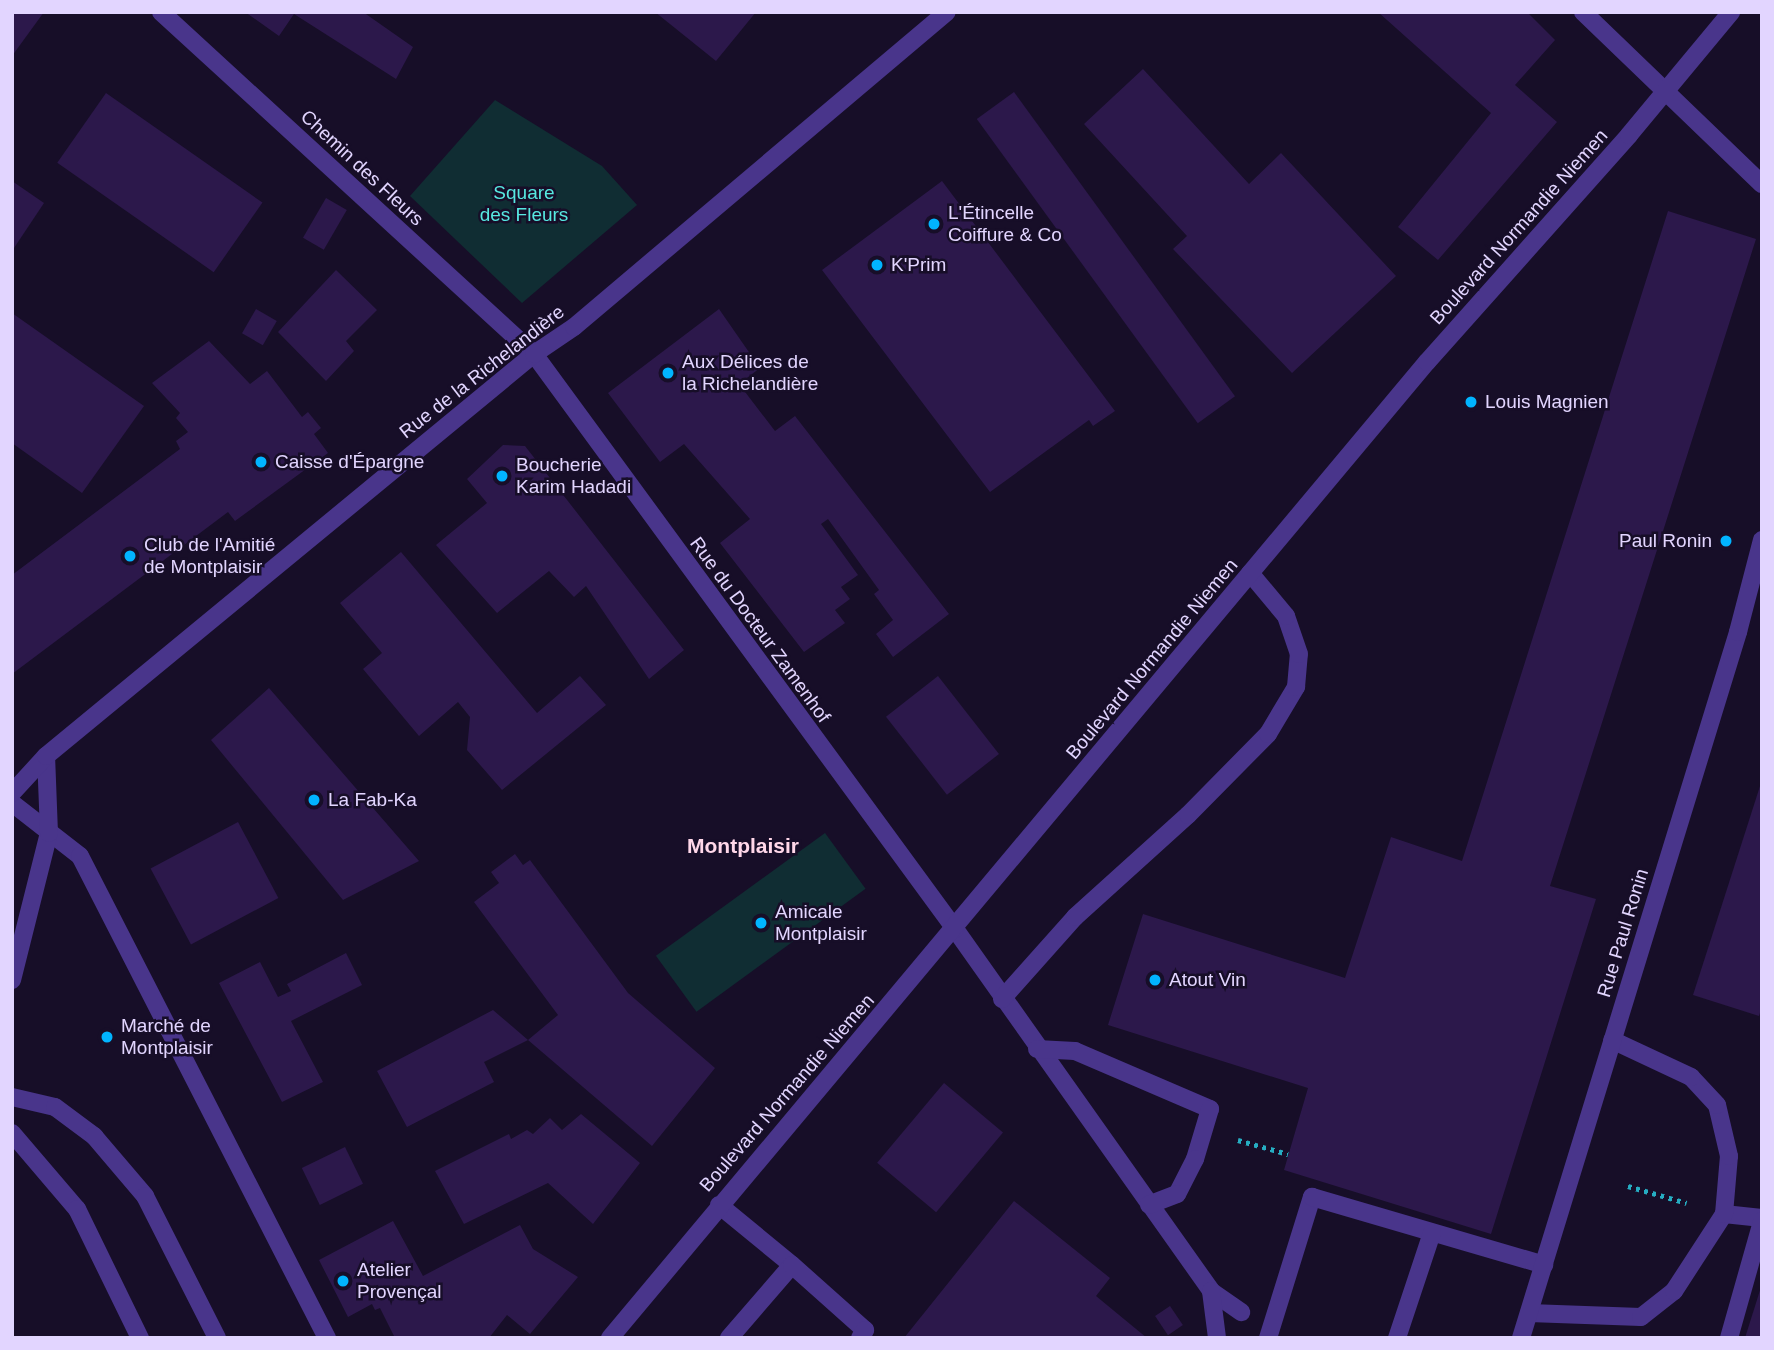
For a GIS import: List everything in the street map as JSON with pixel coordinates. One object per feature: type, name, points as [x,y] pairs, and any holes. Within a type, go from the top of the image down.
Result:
[{"type":"street","name":"Chemin des Fleurs","points":[[161,12],[534,354]]},
{"type":"street","name":"Rue de la Richelandière","points":[[12,793],[46,756],[534,354],[574,327],[947,12]]},
{"type":"street","points":[[1583,12],[1762,184]]},
{"type":"street","name":"Boulevard Normandie Niemen","points":[[610,1338],[1427,362],[1666,91],[1731,12]]},
{"type":"street","name":"Rue du Docteur Zamenhof","points":[[534,354],[955,929],[1037,1049],[1211,1291]]},
{"type":"street","name":"Rue Paul Ronin","points":[[1521,1338],[1756,584],[1762,540]]},
{"type":"street","points":[[1002,999],[1076,917],[1188,815],[1268,734],[1296,687],[1299,654],[1286,616],[1250,573]]},
{"type":"street","points":[[12,980],[49,833],[46,756]]},
{"type":"street","points":[[12,803],[80,856],[327,1338]]},
{"type":"street","points":[[1529,1313],[1641,1317],[1674,1291],[1724,1214],[1729,1156],[1717,1105],[1691,1077],[1612,1040]]},
{"type":"street","points":[[1037,1049],[1075,1051],[1210,1109],[1195,1159],[1177,1194],[1149,1205]]},
{"type":"street","points":[[12,1097],[55,1107],[103,1146],[145,1196],[217,1338]]},
{"type":"street","points":[[12,1133],[76,1209],[139,1338]]},
{"type":"street","points":[[1268,1338],[1312,1198],[1544,1265]]},
{"type":"street","points":[[719,1205],[865,1330],[860,1338]]},
{"type":"street","points":[[1724,1214],[1762,1219],[1729,1338]]},
{"type":"street","points":[[1397,1338],[1432,1233]]},
{"type":"street","points":[[729,1338],[792,1265]]},
{"type":"street","points":[[1211,1291],[1241,1312]]},
{"type":"street","points":[[1211,1291],[1217,1338]]},
{"type":"path","points":[[1269,1148],[1289,1154]]},
{"type":"path","points":[[1628,1186],[1724,1214]]},
{"type":"green space","name":"Square des Fleurs","points":[[495,100],[602,166],[637,205],[522,303],[410,196]]},
{"type":"green space","name":"Amicale Montplaisir","points":[[825,833],[866,889],[696,1012],[656,956]]},
{"type":"building","points":[[12,12],[44,12],[12,56]]},
{"type":"building","points":[[245,12],[363,12],[413,47],[396,79],[294,14],[279,36]]},
{"type":"building","points":[[655,12],[756,12],[716,61]]},
{"type":"building","points":[[1378,12],[1527,12],[1555,40],[1515,85],[1557,122],[1438,260],[1398,227],[1491,113]]},
{"type":"building","points":[[1143,69],[1249,184],[1281,153],[1396,276],[1292,373],[1173,249],[1187,236],[1084,124]]},
{"type":"building","points":[[1014,92],[1235,396],[1198,423],[977,119]]},
{"type":"building","points":[[106,93],[262,203],[214,272],[57,163]]},
{"type":"building","points":[[12,181],[44,203],[12,251]]},
{"type":"building","points":[[942,181],[1115,411],[1093,426],[1089,420],[990,492],[822,270]]},
{"type":"building","points":[[326,198],[347,210],[324,250],[303,238]]},
{"type":"building","points":[[1668,211],[1756,239],[1550,886],[1596,899],[1491,1234],[1284,1170],[1308,1088],[1108,1025],[1143,914],[1345,978],[1391,837],[1462,861]]},
{"type":"building","points":[[336,270],[377,310],[346,341],[354,351],[326,381],[278,332]]},
{"type":"building","points":[[256,309],[277,321],[263,345],[242,333]]},
{"type":"building","points":[[719,309],[760,368],[739,384],[775,431],[795,416],[949,614],[893,657],[876,634],[893,620],[874,594],[879,590],[828,519],[821,524],[858,575],[841,587],[850,599],[835,610],[845,623],[804,652],[720,543],[750,519],[684,444],[660,462],[608,393]]},
{"type":"building","points":[[12,313],[144,406],[82,493],[12,443]]},
{"type":"building","points":[[209,341],[250,384],[267,371],[302,417],[308,412],[321,428],[314,434],[328,453],[235,521],[228,512],[12,674],[12,575],[180,449],[176,441],[188,432],[176,418],[180,413],[152,383]]},
{"type":"building","points":[[503,445],[525,446],[684,650],[649,679],[586,586],[574,597],[549,571],[497,613],[436,545],[487,503],[467,479]]},
{"type":"building","points":[[401,552],[537,713],[580,676],[606,705],[502,790],[467,750],[470,717],[458,702],[419,736],[363,669],[382,653],[340,603]]},
{"type":"building","points":[[938,676],[999,754],[947,795],[886,717]]},
{"type":"building","name":"La Fab-Ka","points":[[269,688],[419,861],[343,900],[211,740]]},
{"type":"building","points":[[1761,783],[1762,1006],[1759,1016],[1693,995]]},
{"type":"building","points":[[238,822],[278,898],[191,944],[151,868]]},
{"type":"building","points":[[515,854],[523,865],[530,860],[628,993],[715,1068],[652,1146],[528,1040],[558,1015],[474,902],[499,883],[491,872]]},
{"type":"building","points":[[346,953],[362,985],[291,1021],[323,1082],[282,1102],[219,983],[260,962],[278,997],[291,991],[287,984]]},
{"type":"building","points":[[493,1010],[528,1040],[484,1062],[494,1082],[407,1127],[377,1071]]},
{"type":"building","points":[[944,1083],[1003,1132],[936,1212],[877,1163]]},
{"type":"building","points":[[581,1114],[640,1163],[593,1224],[548,1183],[464,1224],[435,1171],[509,1134],[511,1139],[527,1130],[533,1134],[550,1118],[562,1130]]},
{"type":"building","points":[[345,1147],[363,1184],[320,1205],[302,1168]]},
{"type":"building","points":[[1014,1201],[1110,1278],[1096,1296],[1147,1338],[904,1338]]},
{"type":"building","points":[[393,1221],[423,1276],[520,1225],[533,1249],[578,1277],[530,1334],[507,1315],[489,1338],[395,1338],[380,1308],[375,1310],[372,1304],[348,1317],[319,1260]]},
{"type":"building","points":[[1761,1287],[1762,1338],[1745,1338]]},
{"type":"building","points":[[1170,1306],[1183,1325],[1168,1335],[1155,1316]]},
{"type":"place","name":"L'Étincelle Coiffure & Co","points":[[934,224]]},
{"type":"place","name":"K'Prim","points":[[877,265]]},
{"type":"place","name":"Aux Délices de la Richelandière","points":[[668,373]]},
{"type":"place","name":"Louis Magnien","points":[[1471,402]]},
{"type":"place","name":"Caisse d'Épargne","points":[[261,462]]},
{"type":"place","name":"Boucherie Karim Hadadi","points":[[502,476]]},
{"type":"place","name":"Paul Ronin","points":[[1726,541]]},
{"type":"place","name":"Club de l'Amitié de Montplaisir","points":[[130,556]]},
{"type":"place","name":"La Fab-Ka","points":[[314,800]]},
{"type":"place","name":"Amicale Montplaisir","points":[[761,923]]},
{"type":"place","name":"Atout Vin","points":[[1155,980]]},
{"type":"place","name":"Marché de Montplaisir","points":[[107,1037]]},
{"type":"place","name":"Atelier Provençal","points":[[343,1281]]},
{"type":"district","name":"Montplaisir","points":[[743,846]]}]
